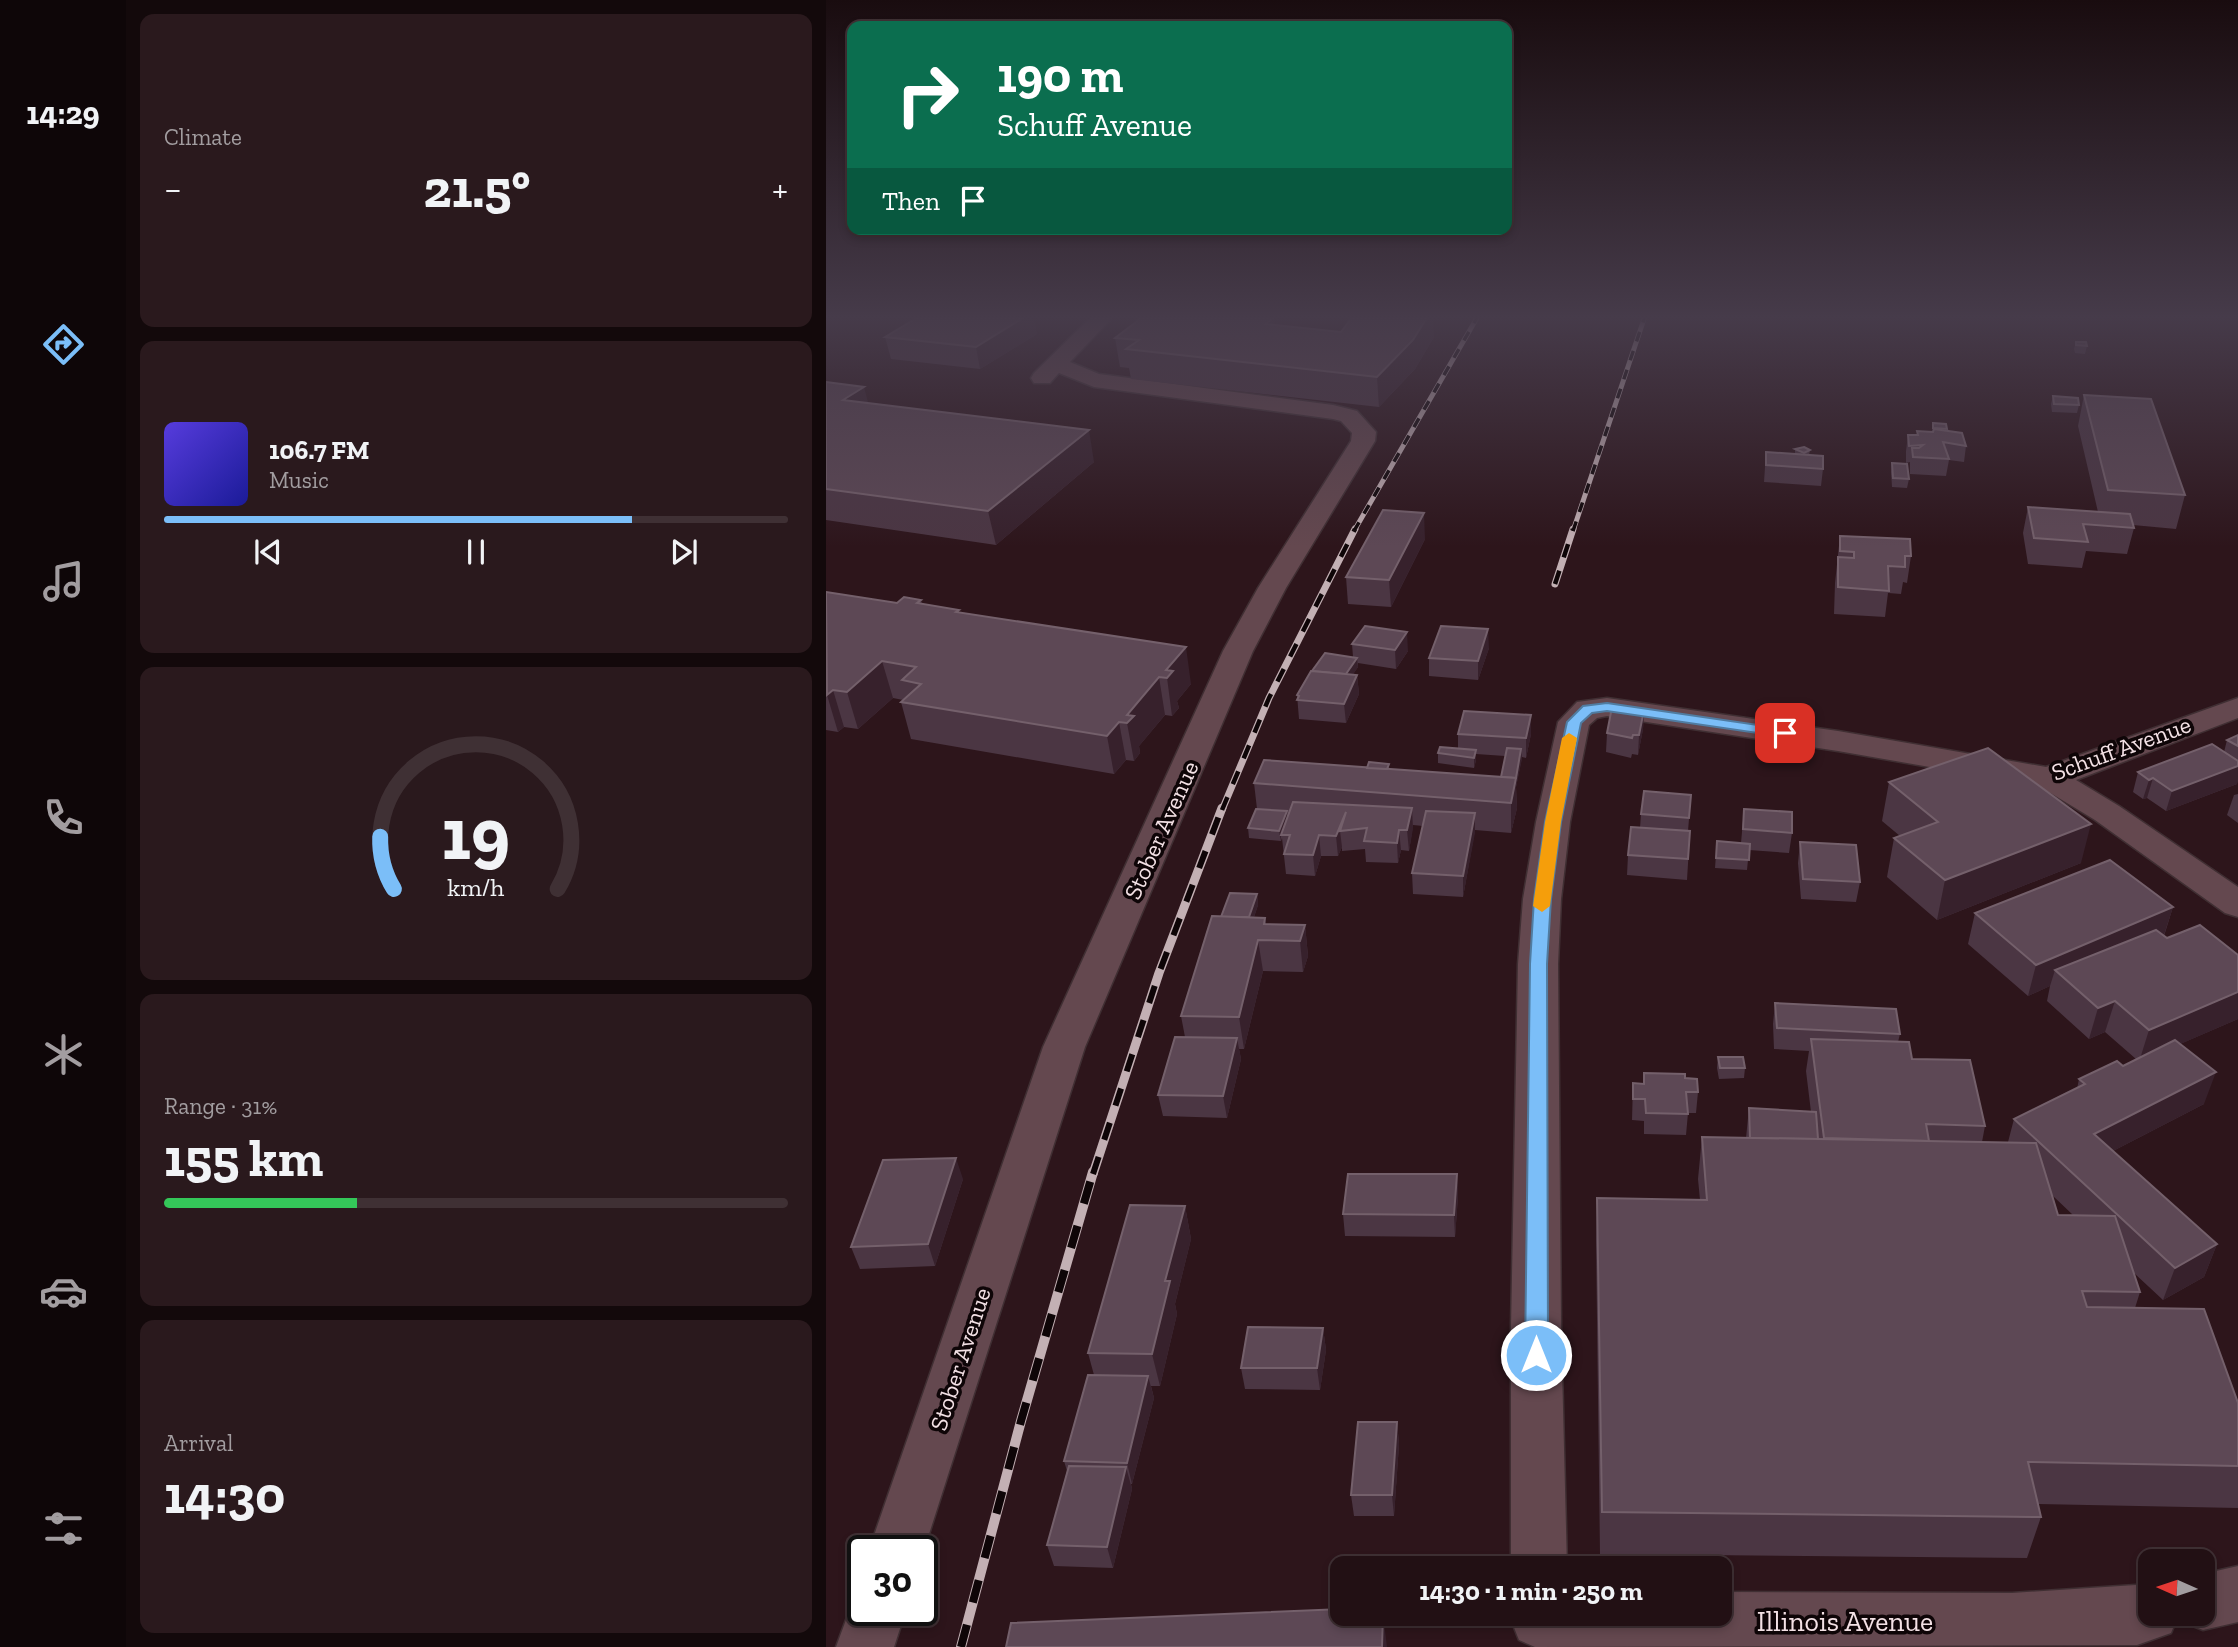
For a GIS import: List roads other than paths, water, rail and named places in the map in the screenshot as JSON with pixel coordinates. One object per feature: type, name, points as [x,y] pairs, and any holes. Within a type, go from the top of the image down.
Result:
[{"type":"street","name":"Stober Avenue","points":[[902,1535],[1064,1048],[1238,651],[1272,588],[1363,442],[1364,432],[1349,416],[1190,393]]},
{"type":"street","name":"Schuff Avenue","points":[[1538,1556],[1536,1328],[1540,938],[1553,822],[1574,722],[1588,709],[1607,707],[1679,716],[2049,778],[2238,706]]},
{"type":"street","points":[[2049,778],[2107,813],[2238,905]]},
{"type":"street","points":[[2216,1598],[2238,1594]]},
{"type":"street","name":"Illinois Avenue","points":[[1732,1616],[2012,1622],[2138,1616]]},
{"type":"street","points":[[865,1647],[872,1626]]},
{"type":"railway","points":[[1354,531],[1434,393]]},
{"type":"railway","points":[[1573,531],[1619,393]]},
{"type":"railway","points":[[1222,810],[1269,698],[1355,529]]},
{"type":"railway","points":[[1555,584],[1573,529]]},
{"type":"railway","points":[[1093,1174],[1159,973],[1222,808]]},
{"type":"railway","points":[[961,1647],[1021,1421],[1093,1172]]}]
